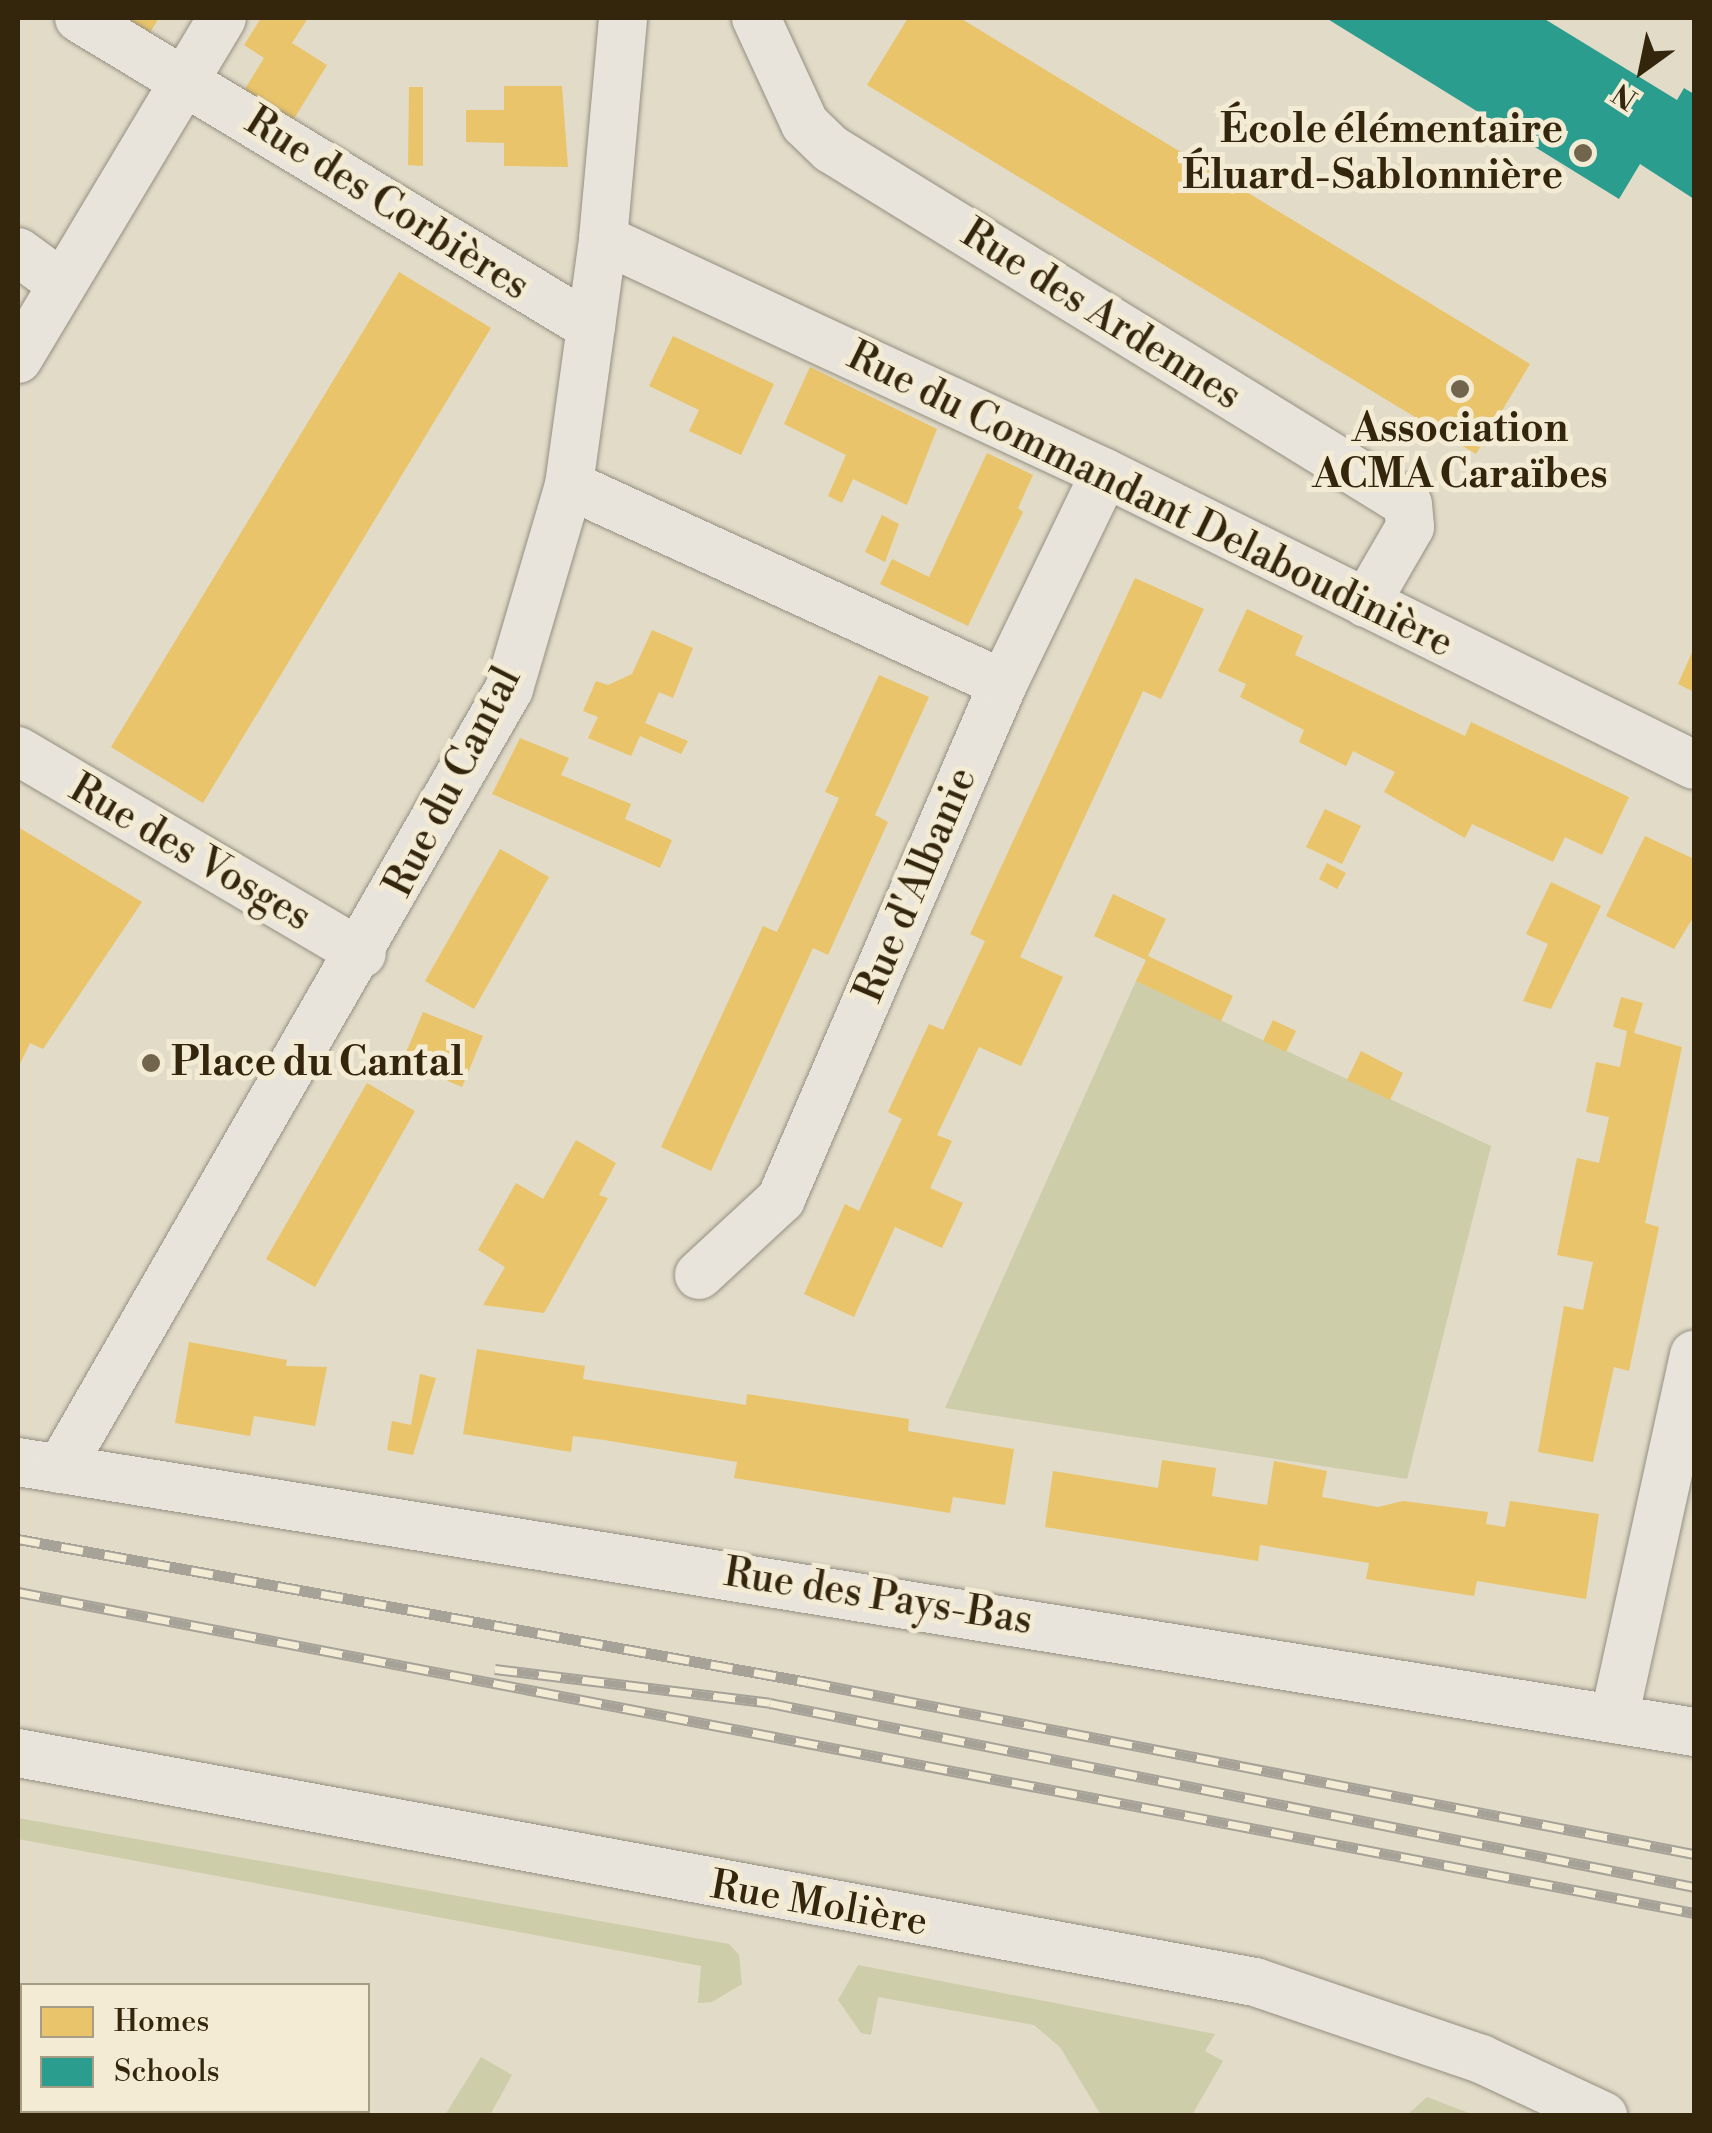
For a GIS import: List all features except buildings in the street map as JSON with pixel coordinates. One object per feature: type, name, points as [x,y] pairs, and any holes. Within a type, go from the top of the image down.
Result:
[{"type":"street","name":"Rue des Corbières","points":[[80,18],[591,327]]},
{"type":"street","points":[[18,358],[222,18]]},
{"type":"street","name":"Rue du Cantal","points":[[39,1466],[362,954],[509,689],[569,485],[603,240],[623,18]]},
{"type":"street","name":"Rue des Ardennes","points":[[756,18],[805,124],[831,149],[1408,504],[1410,527],[1366,603]]},
{"type":"street","name":"Rue du Commandant Delaboudinière","points":[[603,240],[1105,472],[1694,766]]},
{"type":"street","points":[[18,252],[62,284]]},
{"type":"street","name":"Rue d'Albanie","points":[[698,1274],[781,1199],[1003,684],[1105,472]]},
{"type":"street","points":[[569,485],[1003,684]]},
{"type":"street","name":"Rue des Vosges","points":[[18,752],[362,954]]},
{"type":"street","points":[[1614,1719],[1694,1355]]},
{"type":"street","name":"Rue des Pays-Bas","points":[[39,1466],[1694,1732]]},
{"type":"street","name":"Rue Molière","points":[[18,1753],[1254,1982],[1481,2059],[1602,2116]]},
{"type":"green space","points":[[1136,981],[1491,1146],[1407,1479],[945,1408]]},
{"type":"green space","points":[[18,1818],[729,1944],[739,1955],[742,1984],[712,2002],[698,2003],[701,1966],[18,1839]]},
{"type":"green space","points":[[858,1965],[1215,2034],[1205,2051],[1223,2061],[1192,2115],[1101,2115],[1060,2047],[1034,2025],[878,1997],[871,2035],[861,2033],[838,2000]]},
{"type":"green space","points":[[481,2057],[512,2075],[490,2115],[445,2115]]},
{"type":"green space","points":[[1427,2097],[1474,2115],[1407,2115]]},
{"type":"railway","points":[[18,1539],[808,1682],[1694,1854]]},
{"type":"railway","points":[[18,1592],[1694,1913]]},
{"type":"railway","points":[[495,1669],[770,1703],[1694,1887]]},
{"type":"place","name":"École élémentaire Éluard-Sablonnière","points":[[1583,153]]},
{"type":"place","name":"Association ACMA Caraïbes","points":[[1460,389]]},
{"type":"place","name":"Place du Cantal","points":[[151,1063]]}]
